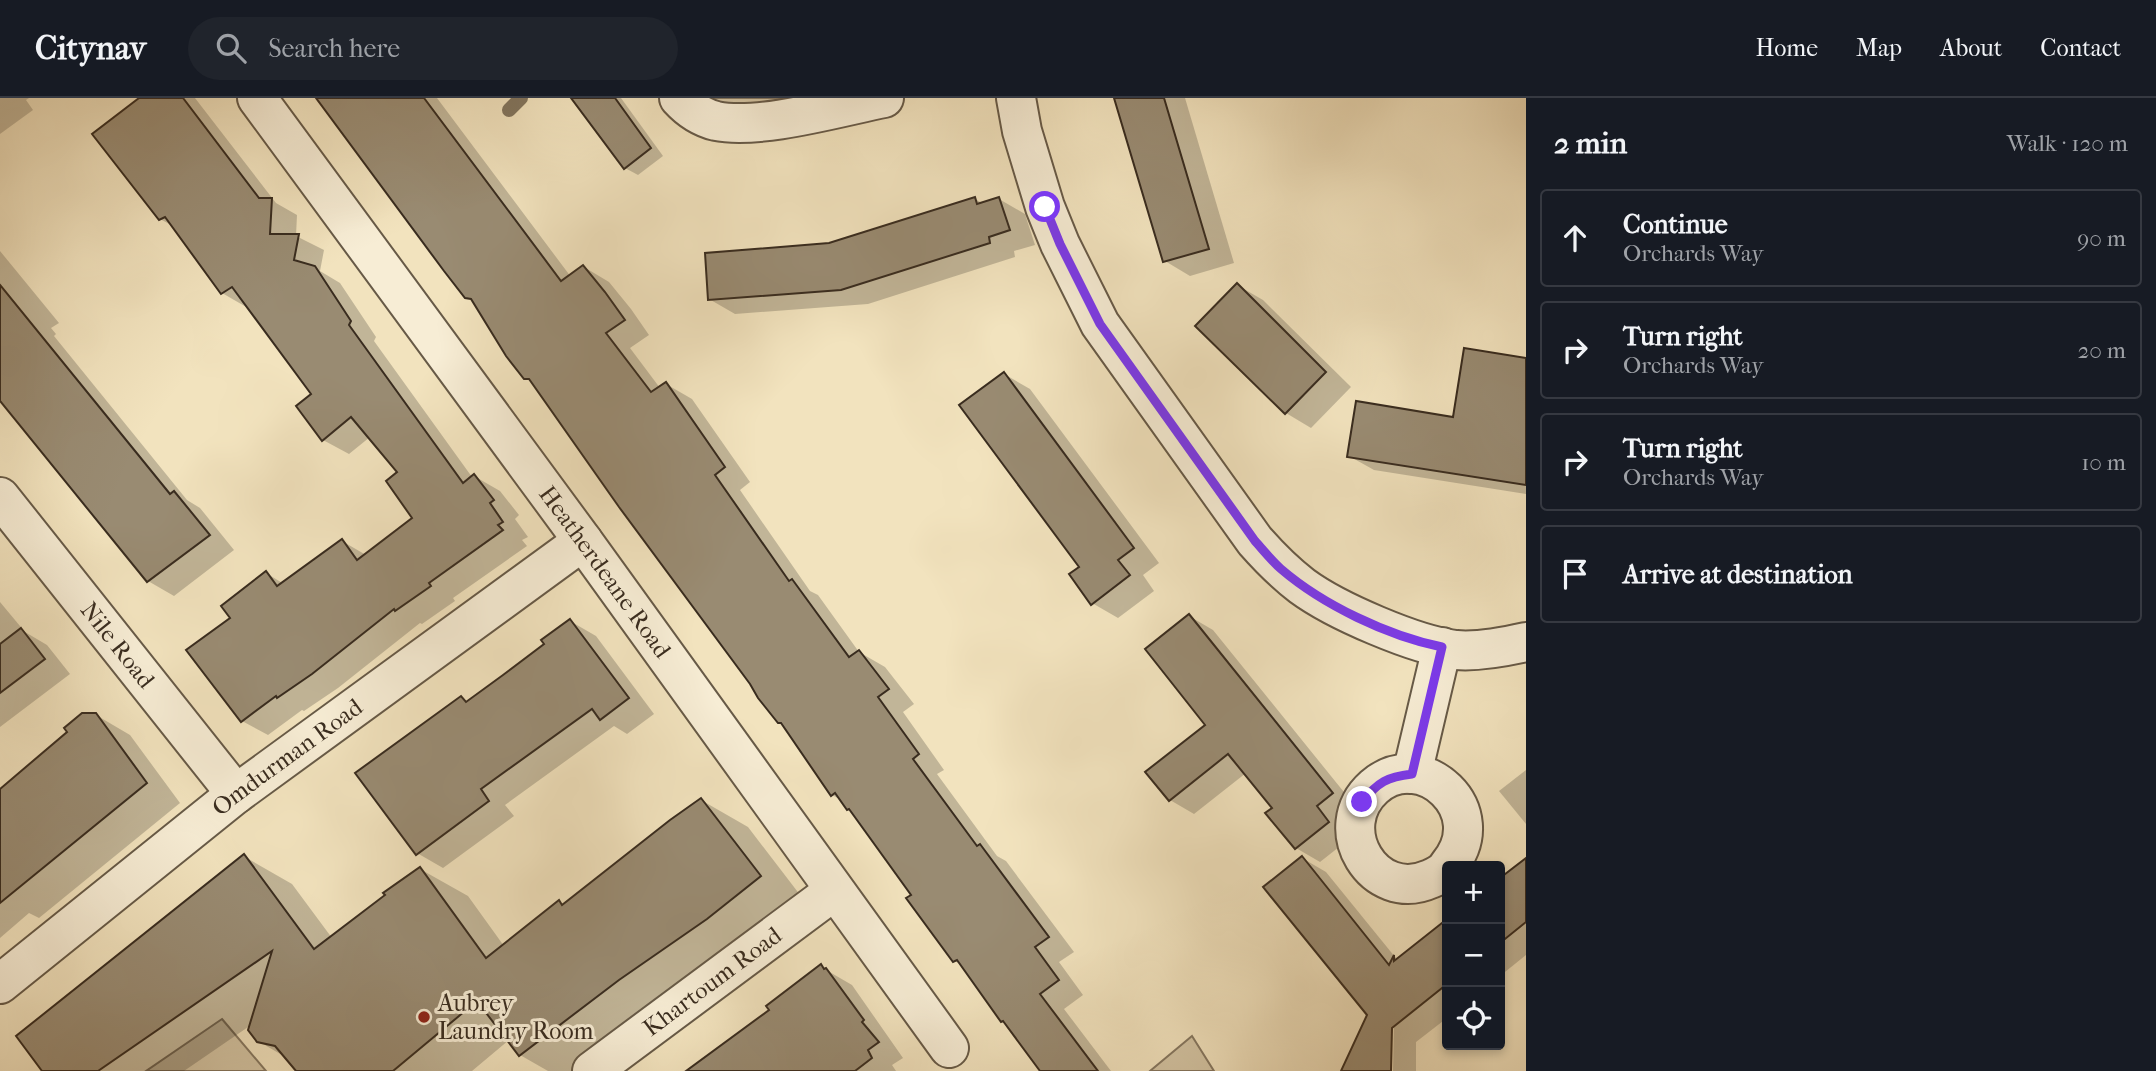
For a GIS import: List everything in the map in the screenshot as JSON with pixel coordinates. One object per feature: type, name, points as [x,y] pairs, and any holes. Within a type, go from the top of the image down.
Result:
[{"type":"street","name":"Heatherdeane Road","points":[[257,98],[583,541],[949,1048]]},
{"type":"street","points":[[679,98],[688,108],[702,116],[736,123],[789,117],[884,98]]},
{"type":"street","points":[[1016,98],[1022,131],[1045,207],[1060,244],[1100,324],[1255,541],[1279,568],[1305,588],[1333,604],[1398,634],[1457,650],[1485,649],[1526,642]]},
{"type":"street","name":"Nile Road","points":[[0,497],[236,794]]},
{"type":"street","name":"Omdurman Road","points":[[0,985],[236,794],[583,541]]},
{"type":"street","points":[[1412,774],[1442,647]]},
{"type":"street","points":[[1442,873],[1422,882],[1400,883],[1380,876],[1365,862],[1356,842],[1354,821],[1362,802],[1375,786],[1392,776],[1412,774],[1434,779],[1451,793],[1462,813],[1464,835],[1453,861]]},
{"type":"street","name":"Khartoum Road","points":[[592,1071],[834,891]]},
{"type":"shaded area","points":[[706,98],[803,98],[731,109]]},
{"type":"shaded area","points":[[222,1019],[266,1071],[146,1071]]},
{"type":"shaded area","points":[[1192,1036],[1214,1071],[1150,1071]]},
{"type":"building","points":[[139,98],[183,98],[259,198],[272,198],[270,234],[299,234],[294,260],[315,266],[351,321],[349,325],[463,483],[474,474],[494,500],[490,503],[503,522],[498,525],[503,530],[429,583],[431,586],[395,611],[394,609],[312,674],[241,722],[186,650],[230,618],[221,606],[266,571],[277,586],[342,539],[357,560],[412,518],[386,481],[397,472],[351,417],[322,441],[296,406],[311,394],[232,287],[221,294],[165,217],[159,220],[92,134]]},
{"type":"building","points":[[316,98],[424,98],[561,281],[583,265],[605,292],[625,320],[606,333],[651,392],[666,382],[725,467],[715,475],[789,581],[792,579],[849,657],[859,650],[889,689],[878,697],[919,754],[913,759],[1049,937],[1035,947],[1059,980],[1040,994],[1098,1071],[1040,1071],[957,960],[953,962],[906,898],[911,895],[849,809],[847,810],[835,793],[831,796],[781,723],[778,723],[758,698],[529,379],[524,379],[506,356],[471,299],[465,298],[444,271]]},
{"type":"building","points":[[571,98],[615,98],[651,148],[624,169]]},
{"type":"building","points":[[1114,98],[1164,98],[1209,249],[1163,262]]},
{"type":"building","points":[[975,197],[977,204],[999,197],[1010,230],[989,237],[990,243],[841,290],[708,300],[705,253],[829,243]]},
{"type":"building","points":[[1237,283],[1326,372],[1285,414],[1195,326]]},
{"type":"building","points":[[0,285],[170,494],[174,491],[210,535],[147,582],[0,401]]},
{"type":"building","points":[[1464,348],[1526,358],[1526,485],[1347,457],[1356,401],[1453,417]]},
{"type":"building","points":[[1004,372],[1134,548],[1118,560],[1130,575],[1091,605],[1069,574],[1079,567],[959,405]]},
{"type":"building","points":[[1189,614],[1333,793],[1317,806],[1329,822],[1295,849],[1265,813],[1272,808],[1228,754],[1169,801],[1145,772],[1205,725],[1145,649]]},
{"type":"building","points":[[570,619],[629,698],[600,720],[592,709],[481,789],[489,801],[416,855],[355,773],[461,696],[466,702],[544,644],[541,640]]},
{"type":"building","points":[[21,628],[45,659],[0,693],[0,644]]},
{"type":"building","points":[[82,713],[96,713],[147,783],[0,903],[0,789],[67,732],[64,728]]},
{"type":"building","points":[[701,798],[761,876],[707,919],[619,980],[519,1056],[477,1001],[393,1071],[296,1071],[275,1046],[257,1042],[248,1030],[272,951],[98,1071],[42,1071],[16,1036],[244,854],[314,949],[420,867],[486,958],[559,900],[562,905]]},
{"type":"building","points":[[1302,856],[1389,965],[1394,955],[1394,961],[1442,923],[1442,988],[1392,1028],[1391,1071],[1341,1071],[1367,1015],[1263,887]]},
{"type":"building","points":[[1526,858],[1526,922],[1505,939],[1505,924],[1505,874]]},
{"type":"building","points":[[821,964],[879,1042],[868,1050],[872,1058],[855,1071],[686,1071],[769,1010],[766,1006]]},
{"type":"waterway","points":[[509,110],[521,98]]},
{"type":"place","name":"Aubrey Laundry Room","points":[[424,1017]]},
{"type":"route","points":[[1045,207],[1060,244],[1100,324],[1255,541],[1279,568],[1305,588],[1333,604],[1398,634],[1442,647],[1412,774],[1392,776],[1375,786],[1362,802]]}]
